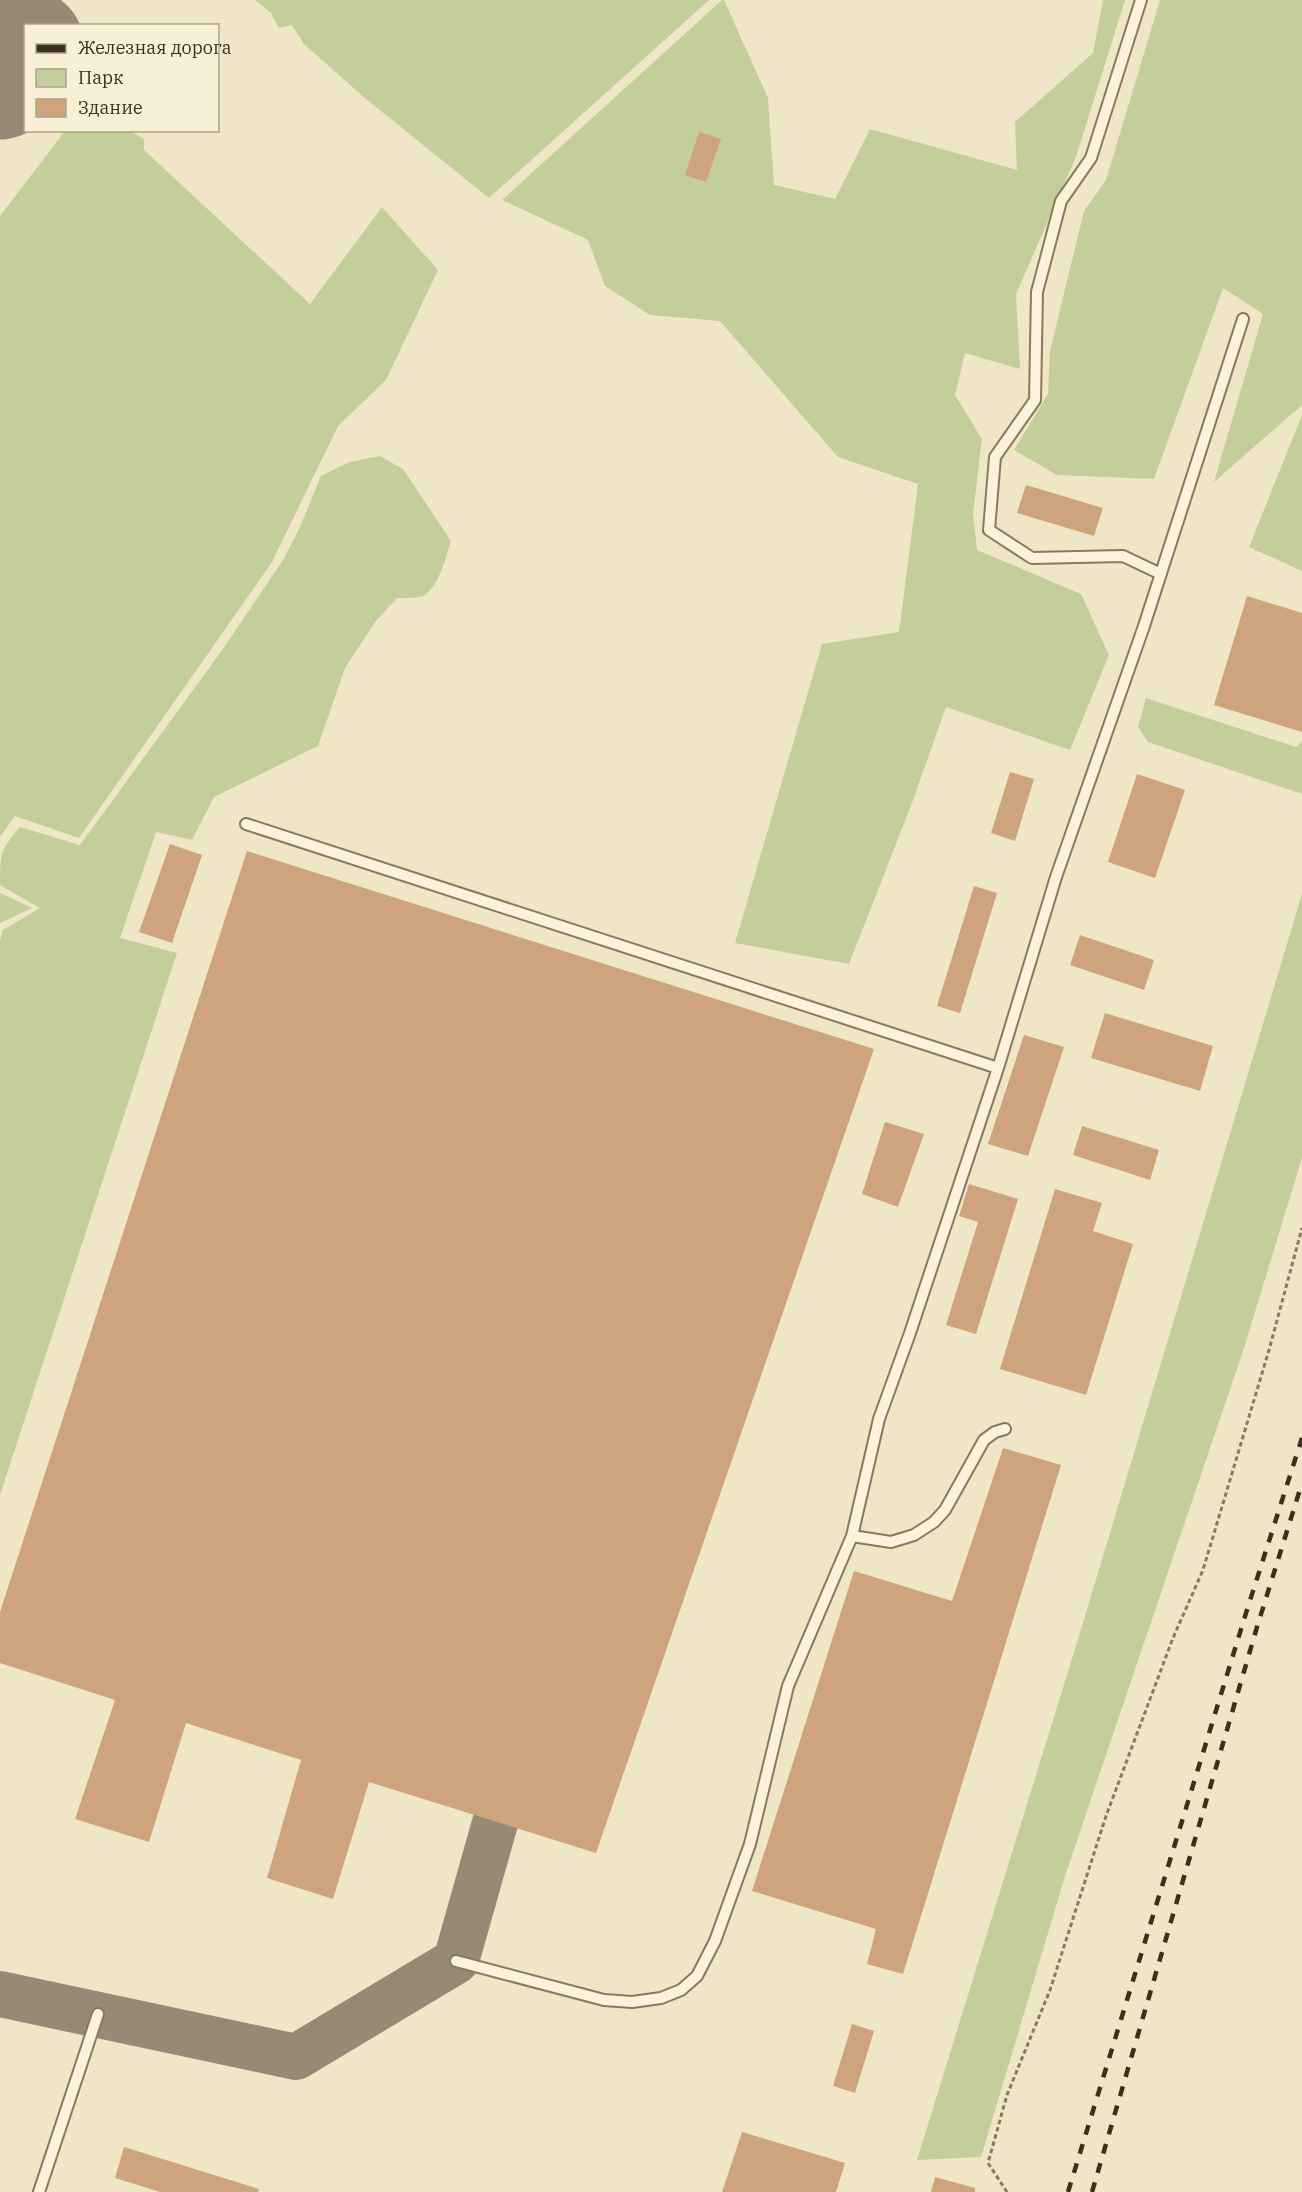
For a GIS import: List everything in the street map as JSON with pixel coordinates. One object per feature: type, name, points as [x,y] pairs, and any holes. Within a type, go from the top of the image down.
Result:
[{"type":"lane","points":[[1141,0],[1091,158],[1061,201],[1036,292],[1035,400],[995,457],[989,530],[1032,558],[1123,556],[1161,574]]},
{"type":"lane","points":[[456,1961],[604,2000],[632,2002],[661,1998],[681,1990],[697,1976],[715,1941],[750,1844],[788,1686],[852,1536],[879,1419],[998,1068],[1056,878],[1161,574],[1244,319]]},
{"type":"lane","points":[[246,824],[998,1068]]},
{"type":"lane","points":[[852,1536],[891,1542],[914,1534],[934,1522],[945,1510],[984,1440],[995,1432],[1005,1429]]},
{"type":"lane","points":[[39,2192],[98,2014]]},
{"type":"path","points":[[1007,2192],[988,2163],[1007,2096],[1050,1990],[1114,1794],[1173,1638],[1203,1570],[1269,1350],[1302,1228]]},
{"type":"green space","points":[[255,0],[709,0],[489,198],[366,99],[304,44],[292,25],[279,28],[271,13]]},
{"type":"green space","points":[[724,0],[768,98],[774,185],[835,199],[870,129],[1017,170],[1015,122],[1093,53],[1103,0],[1125,0],[1076,157],[1016,294],[1020,369],[965,353],[955,395],[982,439],[973,513],[977,550],[1081,594],[1109,655],[1070,750],[946,707],[912,803],[849,964],[735,943],[822,644],[899,632],[918,484],[838,457],[720,321],[650,315],[605,286],[588,240],[502,200]]},
{"type":"green space","points":[[1160,0],[1302,0],[1302,405],[1214,482],[1263,314],[1223,288],[1154,479],[1057,475],[1014,450],[1048,394],[1050,351],[1084,211],[1106,180]]},
{"type":"green space","points":[[64,132],[132,132],[144,139],[144,150],[310,304],[382,207],[438,270],[386,380],[338,426],[272,562],[79,838],[15,816],[0,837],[0,216]]},
{"type":"green space","points":[[1302,415],[1302,571],[1249,547]]},
{"type":"green space","points":[[380,456],[403,469],[451,541],[444,564],[432,588],[426,594],[420,597],[397,598],[375,622],[345,668],[318,746],[214,797],[192,840],[156,832],[120,938],[177,953],[0,1495],[0,940],[3,930],[40,908],[0,885],[2,853],[20,827],[80,845],[223,649],[283,560],[299,529],[321,476],[350,462]]},
{"type":"green space","points":[[1146,698],[1296,747],[1302,741],[1302,794],[1148,742],[1138,727]]},
{"type":"green space","points":[[0,893],[32,908],[0,923]]},
{"type":"green space","points":[[1302,894],[1302,1158],[1244,1348],[1066,1873],[981,2157],[917,2160],[1079,1636]]},
{"type":"building","points":[[699,132],[721,139],[706,182],[685,175]]},
{"type":"building","points":[[1026,485],[1103,508],[1094,536],[1017,513]]},
{"type":"building","points":[[1247,596],[1302,613],[1302,732],[1214,705]]},
{"type":"building","points":[[1010,772],[1034,779],[1015,841],[991,833]]},
{"type":"building","points":[[1137,774],[1185,790],[1155,878],[1108,862]]},
{"type":"building","points":[[170,844],[202,855],[172,943],[139,932]]},
{"type":"building","points":[[247,851],[874,1049],[596,1853],[369,1782],[333,1899],[267,1878],[301,1760],[186,1723],[149,1842],[75,1819],[115,1700],[0,1663],[0,1612]]},
{"type":"building","points":[[974,886],[997,893],[960,1013],[937,1006]]},
{"type":"building","points":[[1080,935],[1154,960],[1144,990],[1070,965]]},
{"type":"building","points":[[1105,1013],[1213,1046],[1200,1091],[1091,1058]]},
{"type":"building","points":[[1024,1035],[1064,1047],[1028,1156],[988,1144]]},
{"type":"building","points":[[885,1122],[924,1134],[898,1207],[862,1194]]},
{"type":"building","points":[[1082,1126],[1159,1150],[1150,1180],[1073,1155]]},
{"type":"building","points":[[969,1184],[1018,1199],[976,1334],[946,1325],[978,1222],[959,1216]]},
{"type":"building","points":[[1055,1189],[1102,1203],[1093,1231],[1133,1244],[1086,1395],[1000,1369]]},
{"type":"building","points":[[1003,1448],[1061,1465],[903,1974],[867,1964],[876,1929],[752,1891],[854,1571],[952,1601]]},
{"type":"building","points":[[852,2024],[874,2031],[855,2093],[833,2086]]},
{"type":"building","points":[[742,2132],[845,2163],[836,2192],[722,2192]]},
{"type":"building","points":[[124,2147],[259,2189],[258,2192],[160,2192],[115,2178]]},
{"type":"building","points":[[935,2177],[975,2188],[975,2192],[931,2192]]},
{"type":"taxiway","points":[[0,79],[21,31],[27,0]]},
{"type":"taxiway","points":[[0,1994],[296,2057],[456,1961],[495,1823]]},
{"type":"runway","points":[[0,81],[24,50]]},
{"type":"railway","points":[[1068,2192],[1302,1438]]},
{"type":"railway","points":[[1092,2192],[1257,1627],[1302,1483]]}]
